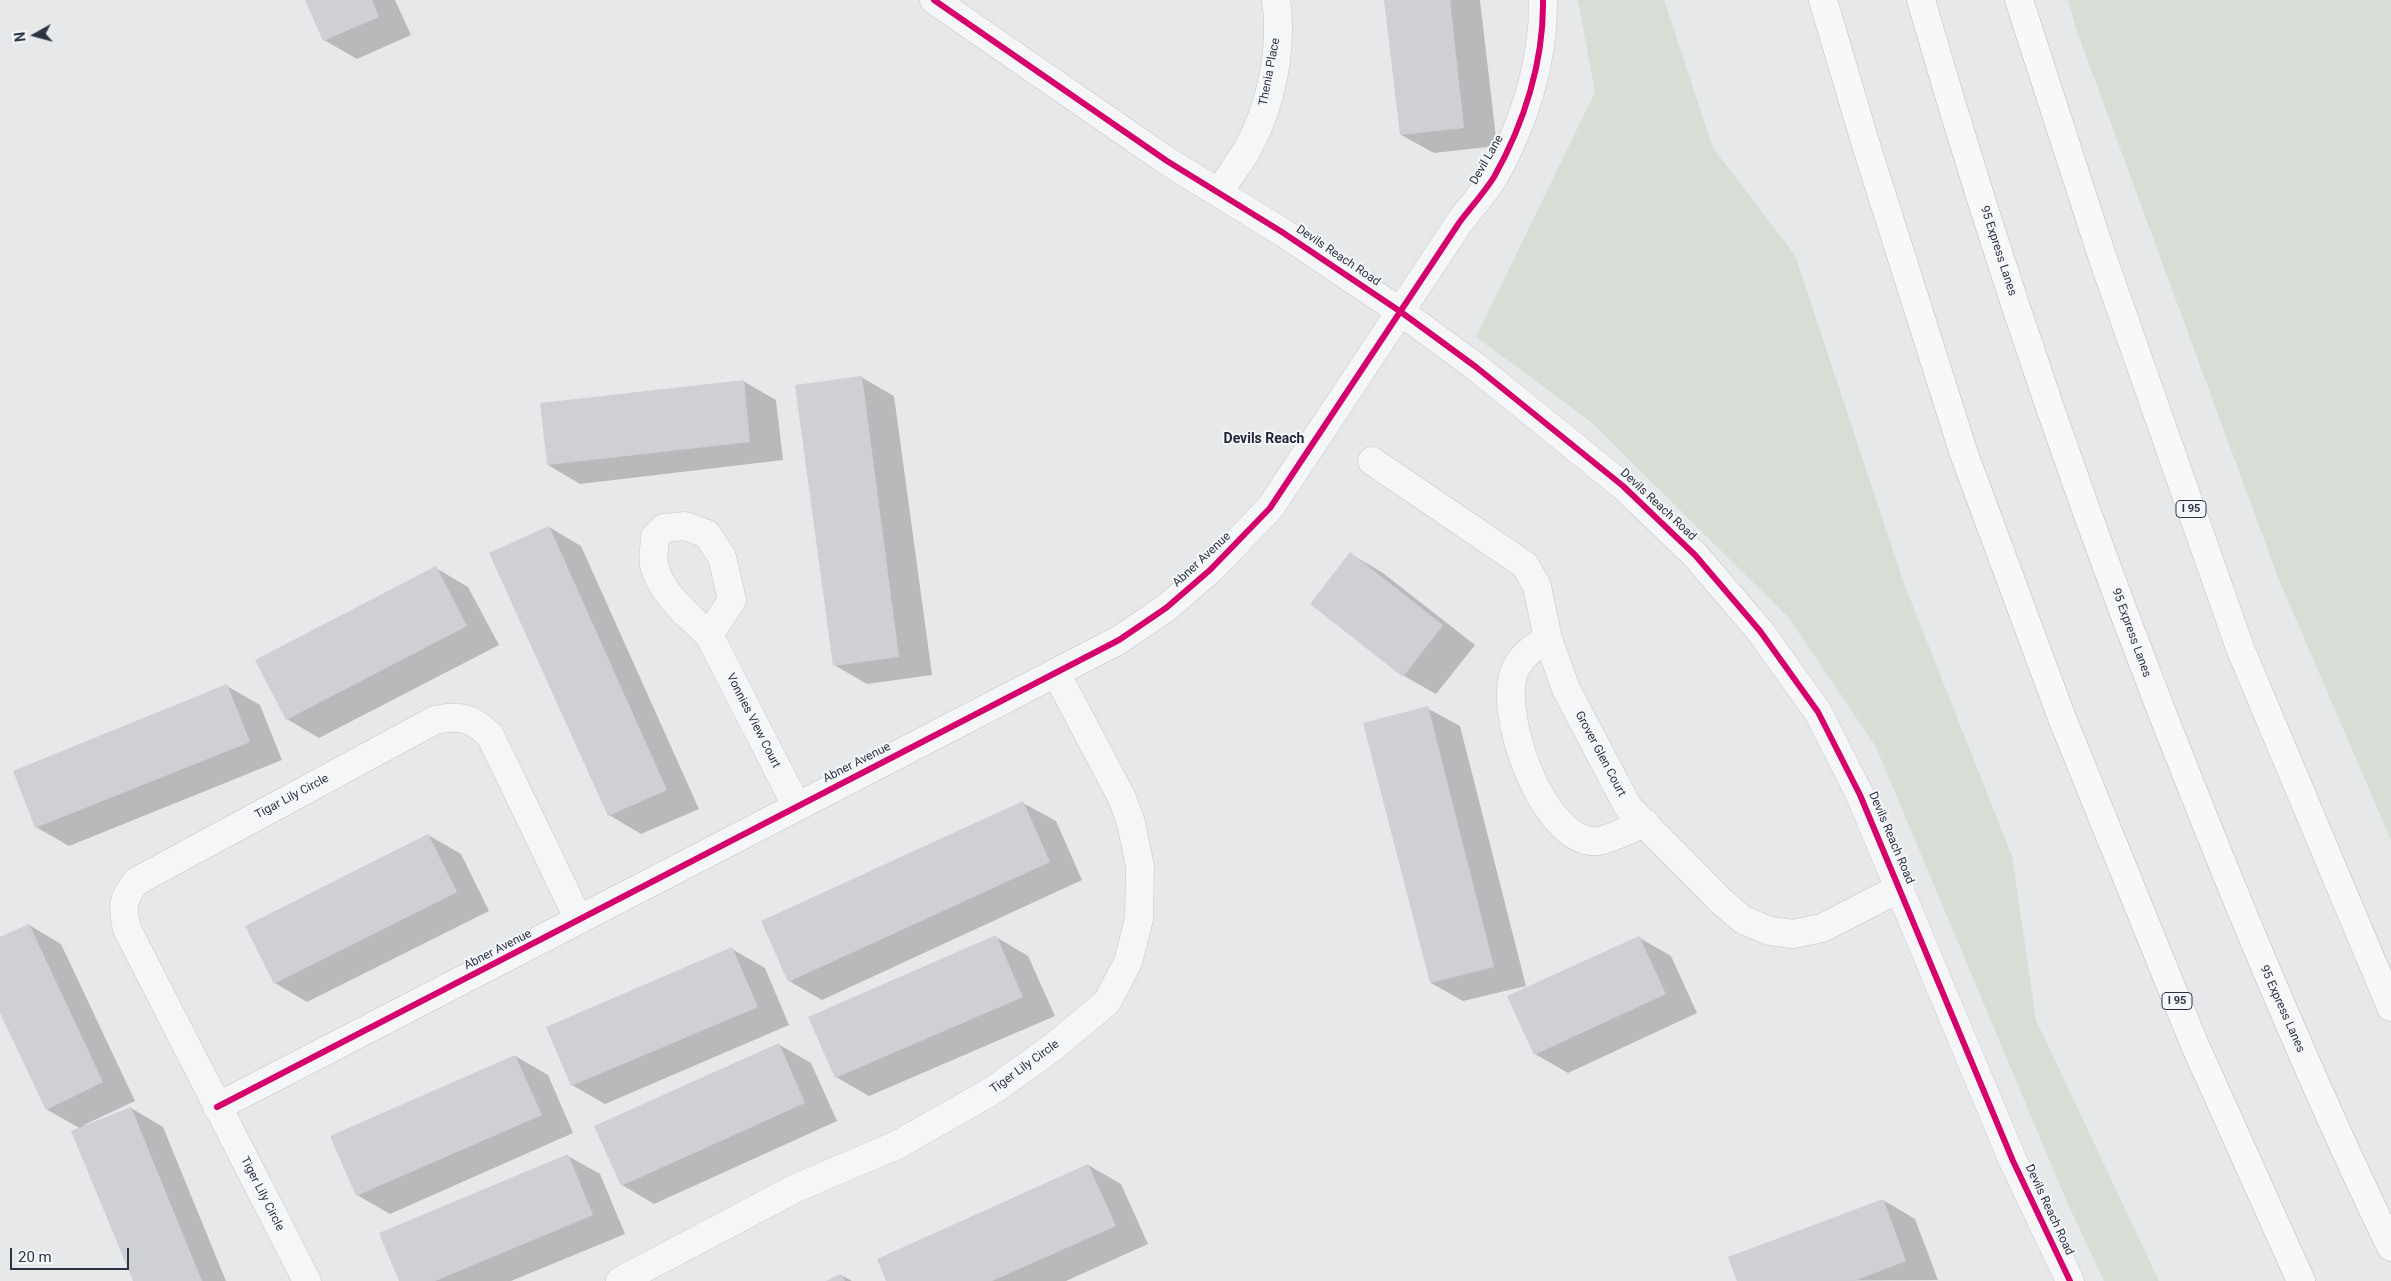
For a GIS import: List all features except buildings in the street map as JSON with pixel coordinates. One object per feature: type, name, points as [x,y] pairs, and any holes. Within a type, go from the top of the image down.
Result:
[{"type":"highway","name":"I 95","points":[[1823,0],[1869,154],[1974,481],[2066,727],[2190,1034],[2301,1281]]},
{"type":"highway","name":"95 Express Lanes","points":[[1921,0],[1947,90],[2041,386],[2143,667],[2265,971],[2391,1247]]},
{"type":"highway","name":"I 95","points":[[2019,0],[2102,256],[2240,648],[2391,1007]]},
{"type":"street","name":"Devils Reach Road","points":[[934,0],[1166,161],[1219,192],[1401,312],[1476,367],[1623,486],[1695,555],[1760,631],[1818,712],[1860,796],[2013,1161],[2070,1281]]},
{"type":"street","name":"Thenia Place","points":[[1219,192],[1247,149],[1266,102],[1277,51],[1279,20],[1276,0]]},
{"type":"street","name":"Devil Lane","points":[[1401,312],[1459,223],[1493,178],[1519,127],[1535,73],[1543,16],[1542,0]]},
{"type":"street","name":"Abner Avenue","points":[[218,1107],[1119,640],[1158,613],[1220,561],[1270,508],[1401,312]]},
{"type":"street","name":"Grover Glen Court","points":[[1372,461],[1525,564],[1537,586],[1548,639],[1566,689],[1628,807],[1721,901],[1743,920],[1770,931],[1793,934],[1822,928],[1900,888]]},
{"type":"street","name":"Vonnies View Court","points":[[709,635],[797,807]]},
{"type":"street","points":[[1548,639],[1531,648],[1516,667],[1510,690],[1514,723],[1530,776],[1556,820],[1576,837],[1598,841],[1644,823]]},
{"type":"street","name":"Tiger Lily Circle","points":[[620,1281],[796,1188],[896,1145],[983,1096],[1052,1048],[1107,1002],[1128,962],[1139,919],[1140,866],[1131,823],[1122,798],[1056,673]]},
{"type":"street","name":"Tigar Lily Circle","points":[[218,1107],[127,929],[122,911],[128,892],[137,881],[435,720],[455,716],[475,722],[490,735],[579,920]]},
{"type":"street","name":"Tiger Lily Circle","points":[[218,1107],[307,1281]]},
{"type":"shaded area","points":[[1578,0],[1664,0],[1713,148],[1795,255],[1903,581],[2012,856],[2036,1020],[2159,1281],[2104,1281],[2067,1202],[1876,747],[1789,618],[1591,422],[1476,337],[1595,92]]},
{"type":"shaded area","points":[[2068,0],[2391,0],[2391,840],[2279,580],[2075,26]]},
{"type":"cycle path","points":[[934,0],[1167,161],[1282,232],[1401,312],[1476,367],[1623,486],[1695,555],[1760,631],[1818,712],[1860,795],[2013,1161],[2070,1281]]},
{"type":"cycle path","points":[[217,1107],[1119,640],[1166,608],[1210,570],[1270,508],[1459,223],[1494,177],[1514,136],[1530,92],[1540,46],[1543,0]]},
{"type":"district","name":"Devils Reach","points":[[1264,439]]}]
